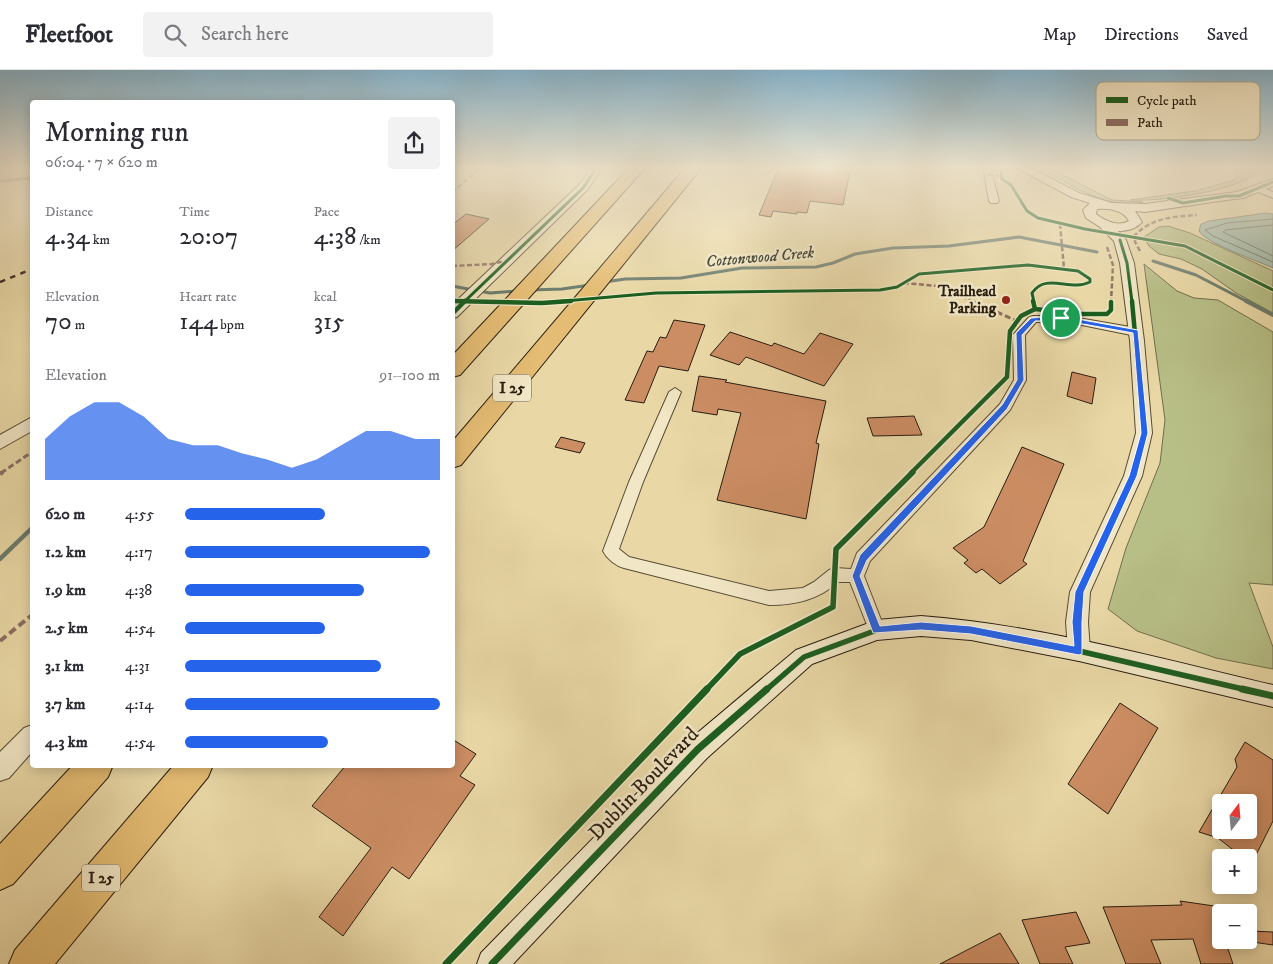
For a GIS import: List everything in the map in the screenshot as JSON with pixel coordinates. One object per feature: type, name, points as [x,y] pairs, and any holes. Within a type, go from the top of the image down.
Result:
[{"type":"highway","points":[[455,367],[600,209]]},
{"type":"highway","name":"I 25","points":[[455,455],[660,209]]},
{"type":"highway","points":[[0,871],[93,768]]},
{"type":"highway","name":"I 25","points":[[29,964],[193,768]]},
{"type":"main road","name":"Dublin Boulevard","points":[[492,964],[698,749],[797,663],[804,657],[877,630],[921,626],[971,630],[1079,651],[1273,696]]},
{"type":"street","points":[[455,311],[562,209]]},
{"type":"street","points":[[1119,209],[1128,212],[1133,222]]},
{"type":"street","points":[[1103,224],[1121,227],[1152,214],[1187,209]]},
{"type":"street","points":[[1079,651],[1077,622],[1080,592],[1133,476],[1144,433],[1136,332],[1127,263],[1120,240],[1103,224],[1093,218],[1089,210]]},
{"type":"street","points":[[1120,240],[1133,222]]},
{"type":"street","points":[[877,630],[856,576],[863,558],[1005,407],[1020,380],[1019,335],[1033,319],[1067,318],[1136,332]]},
{"type":"street","points":[[674,392],[636,482],[611,551],[624,562],[769,598],[792,599],[810,592],[835,575],[856,576]]},
{"type":"street","points":[[0,443],[30,424]]},
{"type":"street","points":[[0,769],[30,738]]},
{"type":"green space","points":[[1168,226],[1190,233],[1273,271],[1273,313],[1236,293],[1202,269],[1181,259],[1159,254],[1149,246],[1144,237],[1159,227]]},
{"type":"green space","points":[[1144,264],[1177,291],[1194,298],[1218,300],[1273,332],[1273,585],[1249,583],[1273,647],[1273,669],[1216,658],[1137,631],[1108,609],[1126,548],[1160,463],[1165,420]]},
{"type":"water","points":[[1266,213],[1273,214],[1273,268],[1211,241],[1199,231],[1201,224],[1209,221]]},
{"type":"building","points":[[762,209],[808,209],[807,213],[797,212],[797,214],[773,211],[771,217],[759,215]]},
{"type":"building","points":[[466,214],[489,219],[455,248],[455,223]]},
{"type":"building","points":[[674,320],[705,325],[688,371],[659,366],[644,403],[625,400],[647,351],[653,352],[660,337],[666,338]]},
{"type":"building","points":[[730,332],[772,346],[774,343],[804,354],[820,333],[853,344],[824,386],[746,357],[739,365],[710,355]]},
{"type":"building","points":[[1072,372],[1096,378],[1092,404],[1067,396]]},
{"type":"building","points":[[699,376],[826,401],[816,443],[819,444],[806,519],[717,500],[741,413],[718,409],[717,415],[692,411]]},
{"type":"building","points":[[914,416],[922,435],[873,436],[867,418]]},
{"type":"building","points":[[561,437],[585,443],[580,453],[555,447]]},
{"type":"building","points":[[1022,447],[1064,464],[1023,561],[1027,564],[1000,584],[982,569],[976,573],[964,563],[968,560],[953,548],[984,527]]},
{"type":"building","points":[[1120,703],[1158,728],[1108,814],[1068,784]]},
{"type":"building","points":[[455,741],[476,754],[460,776],[475,785],[409,879],[392,867],[343,936],[319,917],[371,848],[312,806],[344,768],[455,768]]},
{"type":"building","points":[[1245,742],[1273,760],[1273,821],[1257,853],[1257,849],[1232,849],[1219,839],[1258,839],[1258,794],[1221,794],[1237,767],[1235,759]]},
{"type":"building","points":[[1212,810],[1212,836],[1199,832]]},
{"type":"building","points":[[1180,901],[1212,906],[1212,949],[1228,949],[1233,964],[1201,964],[1193,939],[1151,940],[1161,964],[1126,964],[1103,907],[1182,905]]},
{"type":"building","points":[[1076,912],[1090,943],[1065,947],[1073,964],[1040,964],[1022,920]]},
{"type":"building","points":[[1257,931],[1273,932],[1273,945],[1257,943]]},
{"type":"building","points":[[1000,933],[1019,964],[940,964]]},
{"type":"waterway","name":"Cottonwood Creek","points":[[605,282],[625,279],[681,278],[742,268],[816,267],[833,263],[855,254],[893,248],[949,246],[1019,237],[1097,252]]},
{"type":"waterway","name":"Cottonwood Creek","points":[[1153,261],[1196,275],[1248,302]]},
{"type":"waterway","name":"Cottonwood Creek","points":[[530,290],[562,289],[590,285]]},
{"type":"waterway","name":"Cottonwood Creek","points":[[455,287],[490,293],[518,291]]},
{"type":"waterway","name":"Cottonwood Creek","points":[[1246,301],[1273,315]]},
{"type":"waterway","points":[[0,559],[30,530]]},
{"type":"railway","points":[[0,282],[30,270]]},
{"type":"marked path","points":[[1140,251],[1135,242],[1135,235],[1148,224],[1171,217],[1197,215]]},
{"type":"marked path","points":[[1060,224],[1064,269]]},
{"type":"marked path","points":[[1107,247],[1113,265],[1111,306]]},
{"type":"marked path","points":[[455,266],[492,264],[505,261]]},
{"type":"marked path","points":[[904,283],[938,286],[1017,321]]},
{"type":"marked path","points":[[0,474],[30,453]]},
{"type":"marked path","points":[[0,641],[30,617]]},
{"type":"cycle path","points":[[455,311],[561,209]]},
{"type":"cycle path","points":[[1026,209],[1038,218],[1085,229],[1185,246],[1273,290]]},
{"type":"cycle path","points":[[1079,651],[1077,622],[1080,592],[1133,476],[1144,433],[1136,332],[1127,263],[1120,240]]},
{"type":"cycle path","points":[[455,301],[542,303],[656,293],[880,290],[897,287],[919,274],[1028,265],[1078,271],[1090,279],[1090,282],[1084,285],[1076,286],[1051,282],[1037,286],[1032,293],[1035,309]]},
{"type":"cycle path","points":[[446,964],[740,654],[833,607],[836,549],[1007,377],[1010,331],[1021,316],[1035,309],[1081,314],[1107,314],[1111,310],[1111,302]]},
{"type":"cycle path","points":[[492,964],[698,749],[804,657],[877,630],[921,626],[971,630],[1079,651],[1273,696]]},
{"type":"place","name":"Trailhead Parking","points":[[1006,300]]},
{"type":"route","points":[[1061,318],[1086,321],[1136,332],[1143,400],[1144,433],[1133,476],[1080,592],[1077,622],[1079,651],[971,630],[921,626],[877,630],[856,576],[863,558],[1005,407],[1020,380],[1019,335],[1033,319],[1061,318]]}]
